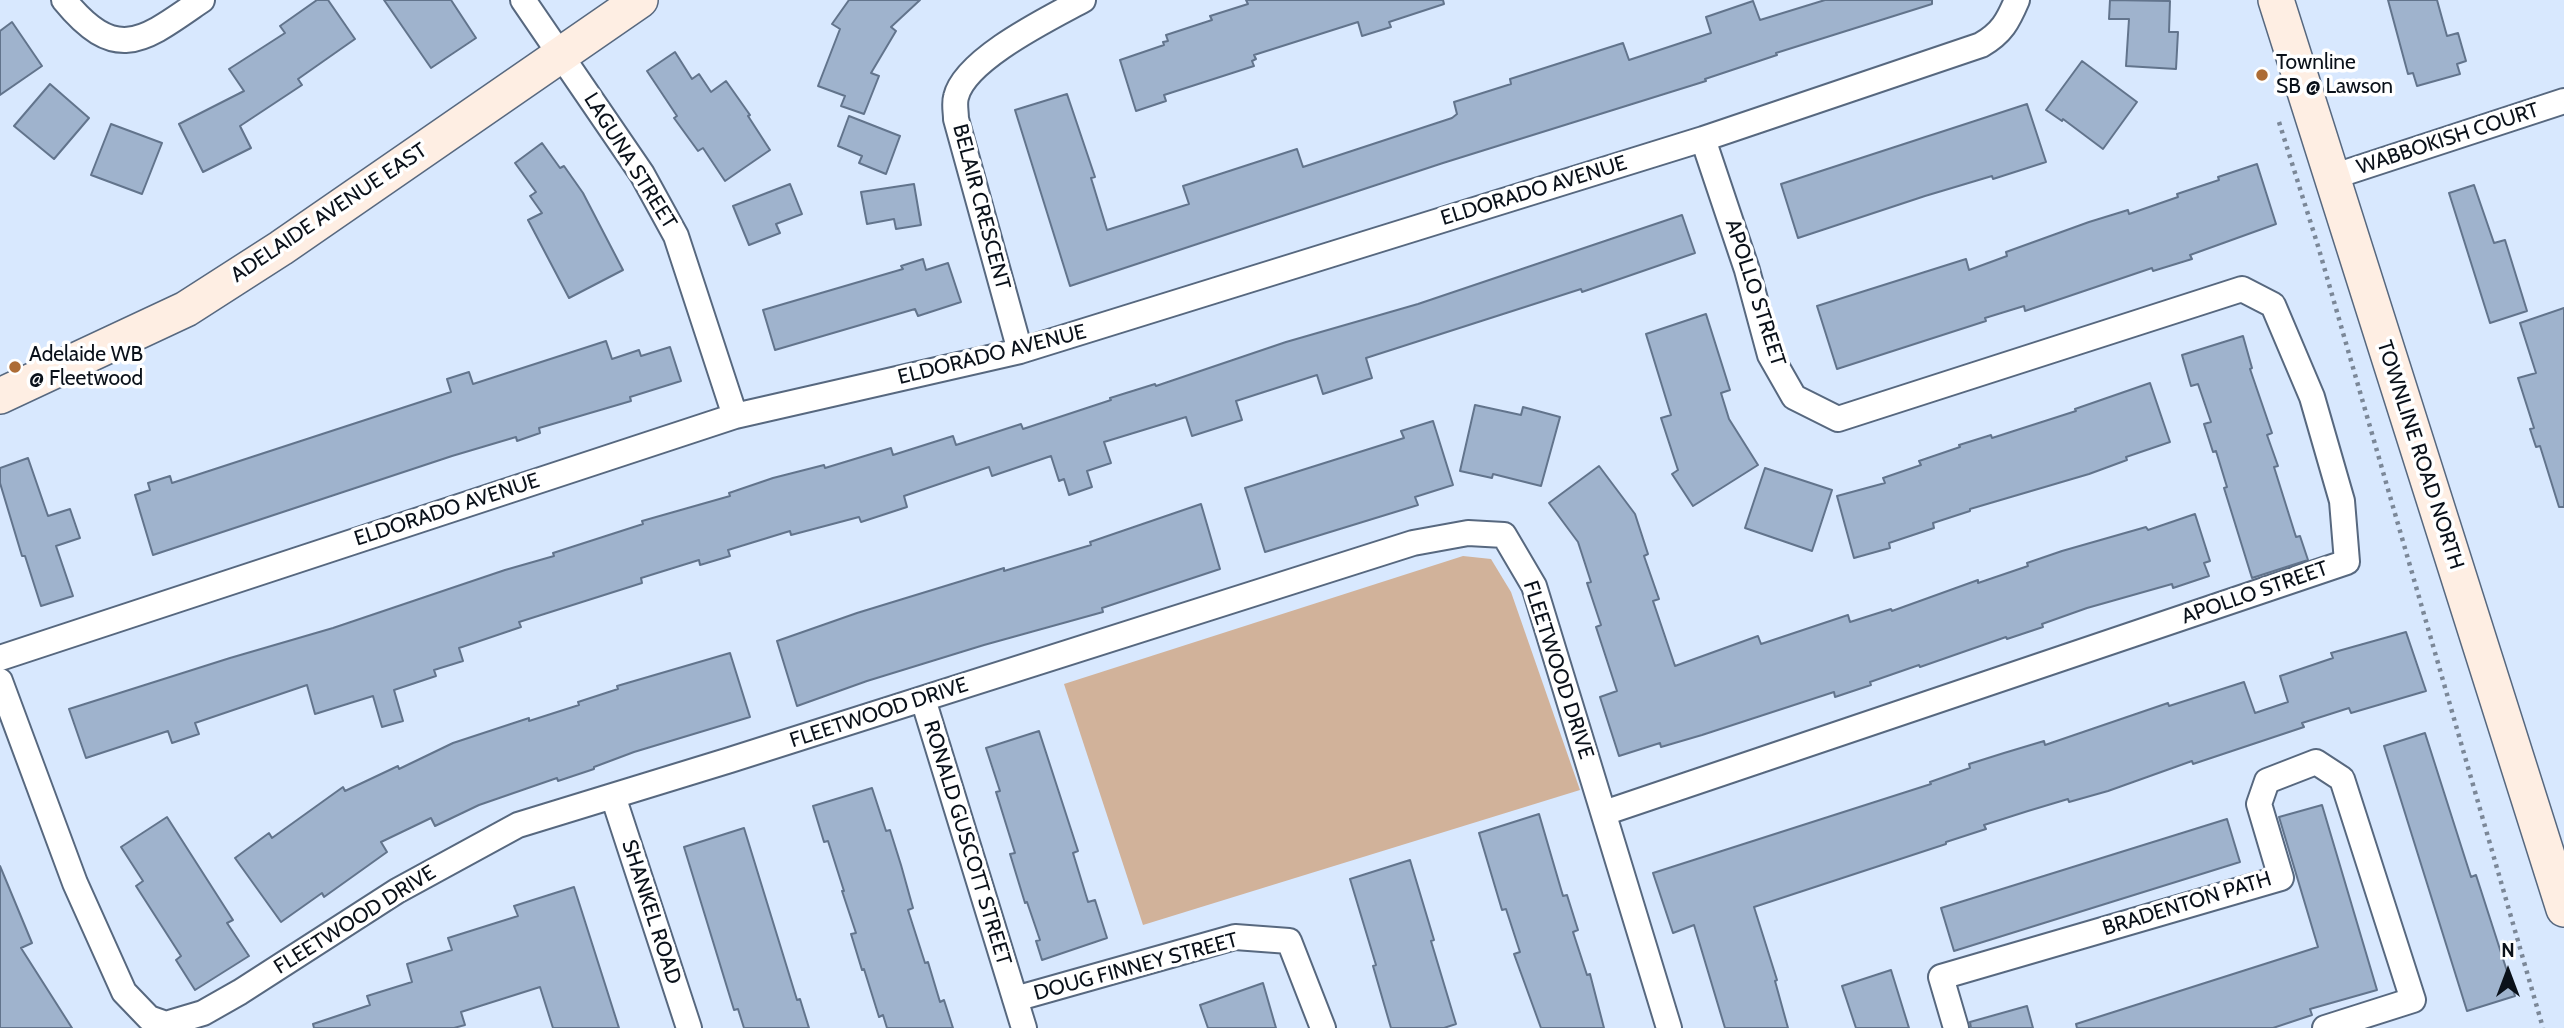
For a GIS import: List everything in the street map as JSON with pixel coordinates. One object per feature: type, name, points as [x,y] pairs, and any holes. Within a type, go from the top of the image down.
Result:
[{"type":"main road","name":"ADELAIDE AVENUE EAST","points":[[0,396],[186,309],[281,248],[640,0]]},
{"type":"main road","name":"TOWNLINE ROAD NORTH","points":[[2276,0],[2564,909]]},
{"type":"street","points":[[64,0],[81,20],[102,36],[133,41],[163,26],[202,0]]},
{"type":"street","name":"LAGUNA STREET","points":[[523,0],[642,174],[676,236],[735,416]]},
{"type":"street","name":"BELAIR CRESCENT","points":[[1020,351],[956,119],[956,97],[967,75],[992,54],[1083,0]]},
{"type":"street","name":"ELDORADO AVENUE","points":[[0,658],[735,416],[1020,351],[1703,139],[1982,45],[1996,36],[2007,24],[2017,0]]},
{"type":"street","name":"WABBOKISH COURT","points":[[2332,177],[2564,101]]},
{"type":"street","name":"APOLLO STREET","points":[[1604,813],[2347,562],[2342,501],[2331,462],[2312,397],[2273,305],[2242,289],[1838,419],[1794,397],[1770,355],[1747,270],[1703,139]]},
{"type":"street","name":"FLEETWOOD DRIVE","points":[[0,681],[75,883],[124,992],[149,1018],[166,1024],[203,1013],[397,891],[518,825],[1413,543],[1468,533],[1504,535],[1534,586],[1669,1028]]},
{"type":"street","name":"RONALD GUSCOTT STREET","points":[[923,699],[1024,1028]]},
{"type":"street","name":"BRADENTON PATH","points":[[1955,1028],[1941,977],[2280,878],[2259,804],[2267,781],[2316,762],[2342,779],[2413,1000],[2325,1028]]},
{"type":"street","name":"SHANKEL ROAD","points":[[613,796],[689,1028]]},
{"type":"street","name":"DOUG FINNEY STREET","points":[[1015,999],[1235,937],[1289,941],[1323,1028]]},
{"type":"path","points":[[2279,122],[2543,1028]]},
{"type":"shaded area","points":[[1463,556],[1491,559],[1511,592],[1580,790],[1143,925],[1064,684]]},
{"type":"building","points":[[317,0],[328,0],[355,39],[298,79],[302,85],[240,126],[251,148],[203,172],[179,124],[244,91],[229,69],[285,33],[280,26]]},
{"type":"building","points":[[384,0],[451,0],[476,38],[431,68]]},
{"type":"building","points":[[849,0],[920,0],[891,27],[896,31],[871,73],[879,76],[864,114],[841,106],[845,96],[818,86],[840,29],[832,24]]},
{"type":"building","points":[[1246,0],[1443,0],[1444,4],[1389,22],[1391,27],[1362,36],[1358,22],[1254,55],[1254,66],[1164,95],[1166,101],[1136,111],[1120,60],[1164,45],[1163,42],[1168,41],[1166,35],[1212,20],[1210,16],[1248,4]]},
{"type":"building","points":[[1825,0],[1932,0],[1932,4],[1776,53],[1777,55],[1705,79],[1706,81],[1443,163],[1070,286],[1015,110],[1067,94],[1095,177],[1091,178],[1107,230],[1189,204],[1183,186],[1297,149],[1303,167],[1452,118],[1457,114],[1454,102],[1511,84],[1510,79],[1623,43],[1629,60],[1711,33],[1706,17],[1753,1],[1760,20]]},
{"type":"building","points":[[2110,0],[2170,1],[2169,32],[2178,32],[2176,69],[2126,66],[2129,19],[2109,19]]},
{"type":"building","points":[[2388,0],[2437,0],[2447,36],[2458,33],[2466,61],[2457,64],[2460,74],[2417,86],[2413,73],[2408,74]]},
{"type":"building","points":[[12,22],[42,66],[0,95],[0,31]]},
{"type":"building","points":[[675,52],[692,79],[699,74],[711,92],[726,81],[770,150],[725,181],[703,148],[698,151],[674,118],[677,116],[647,71]]},
{"type":"building","points":[[2082,61],[2137,102],[2103,149],[2063,119],[2062,121],[2046,110]]},
{"type":"building","points":[[50,84],[89,118],[54,159],[14,126]]},
{"type":"building","points":[[2027,104],[2046,162],[1925,196],[1798,238],[1781,184]]},
{"type":"building","points":[[849,116],[900,136],[886,174],[859,163],[862,156],[838,146]]},
{"type":"building","points":[[111,124],[162,143],[142,194],[91,175]]},
{"type":"building","points":[[542,143],[560,168],[564,166],[583,193],[623,270],[569,298],[528,220],[542,213],[530,196],[536,192],[515,163]]},
{"type":"building","points":[[2257,164],[2276,224],[2190,255],[2192,259],[2153,271],[2152,268],[2025,311],[2024,306],[1985,318],[1986,321],[1837,369],[1817,306],[1966,259],[1969,270],[2007,256],[2006,252],[2089,222],[2128,210],[2129,214],[2178,197],[2177,194]]},
{"type":"building","points":[[790,184],[802,214],[776,224],[780,233],[749,245],[733,206]]},
{"type":"building","points":[[914,184],[921,225],[896,229],[894,219],[867,224],[861,192]]},
{"type":"building","points":[[2474,185],[2494,243],[2505,240],[2527,311],[2490,323],[2449,193]]},
{"type":"building","points":[[1682,215],[1695,253],[1582,292],[1581,289],[1366,358],[1372,378],[1323,394],[1317,375],[1236,401],[1242,420],[1192,436],[1186,417],[1104,442],[1111,463],[1087,471],[1092,487],[1069,495],[1064,479],[1059,481],[1051,456],[992,476],[989,467],[904,496],[907,507],[861,522],[859,517],[791,535],[790,531],[728,550],[730,556],[700,565],[699,560],[641,578],[642,583],[519,622],[521,627],[459,648],[463,661],[434,670],[436,676],[394,690],[403,721],[382,727],[373,696],[315,714],[307,685],[195,723],[199,734],[172,743],[168,731],[86,758],[69,709],[333,628],[554,556],[553,553],[643,524],[642,521],[730,496],[729,493],[773,478],[824,465],[825,468],[891,448],[893,455],[953,436],[956,445],[1021,424],[1023,429],[1111,400],[1110,398],[1155,384],[1156,386],[1286,342],[1418,304]]},
{"type":"building","points":[[923,259],[926,270],[948,263],[961,302],[918,316],[915,309],[775,350],[763,310],[903,269],[901,266]]},
{"type":"building","points":[[2564,308],[2564,507],[2559,507],[2540,446],[2536,447],[2530,429],[2534,428],[2518,378],[2536,373],[2520,323]]},
{"type":"building","points":[[1706,314],[1730,390],[1721,393],[1729,419],[1758,465],[1693,506],[1672,474],[1678,470],[1661,418],[1671,415],[1646,334]]},
{"type":"building","points":[[2243,336],[2252,368],[2250,369],[2272,433],[2267,435],[2278,466],[2274,467],[2296,537],[2300,536],[2308,560],[2252,578],[2224,488],[2227,487],[2216,451],[2213,452],[2204,424],[2211,422],[2198,384],[2191,386],[2182,355]]},
{"type":"building","points":[[606,341],[612,359],[639,350],[641,356],[670,347],[681,381],[630,397],[631,401],[539,428],[540,433],[517,441],[516,437],[452,456],[153,555],[135,495],[150,490],[148,483],[170,476],[172,483],[451,392],[447,379],[469,372],[473,384]]},
{"type":"building","points":[[2150,383],[2170,442],[2126,457],[2127,460],[2089,474],[1970,509],[1933,523],[1934,528],[1889,543],[1890,548],[1854,558],[1837,496],[1885,483],[1883,478],[1921,465],[1919,461],[1960,447],[1959,445],[1991,435],[1992,438],[2076,411],[2075,409]]},
{"type":"building","points":[[1475,405],[1521,415],[1523,407],[1560,417],[1541,486],[1493,474],[1492,478],[1460,471]]},
{"type":"building","points":[[1433,421],[1453,485],[1415,497],[1418,505],[1265,552],[1245,488],[1404,438],[1401,431]]},
{"type":"building","points":[[28,458],[48,516],[70,509],[80,538],[56,546],[73,596],[41,606],[25,556],[22,556],[0,483],[0,468]]},
{"type":"building","points":[[1599,466],[1635,514],[1648,554],[1644,556],[1659,599],[1653,601],[1675,666],[1758,636],[1761,644],[1848,615],[1850,622],[1891,609],[1892,611],[1978,580],[1978,583],[2028,566],[2027,563],[2062,551],[2146,527],[2148,530],[2195,514],[2210,561],[2204,563],[2209,576],[2173,588],[2172,584],[2087,608],[2042,624],[2043,627],[1920,667],[1919,665],[1835,697],[1834,692],[1702,735],[1661,747],[1660,743],[1619,756],[1600,697],[1617,691],[1596,627],[1601,625],[1587,583],[1591,582],[1578,542],[1549,503]]},
{"type":"building","points":[[1765,468],[1832,490],[1812,551],[1745,528]]},
{"type":"building","points":[[1201,504],[1220,569],[1102,608],[1103,612],[984,645],[797,706],[777,641],[857,613],[1004,568],[1004,571],[1091,545],[1090,542]]},
{"type":"building","points":[[2406,632],[2426,691],[2351,713],[2349,708],[2302,723],[2304,727],[2193,764],[2192,761],[2108,791],[2069,802],[2068,799],[1984,825],[1986,829],[1946,844],[1754,907],[1777,980],[1775,981],[1788,1028],[1725,1028],[1694,925],[1673,933],[1653,873],[1931,784],[1930,782],[1970,768],[1969,764],[2044,741],[2045,745],[2168,703],[2169,706],[2244,682],[2255,713],[2288,702],[2280,676],[2333,658],[2331,653]]},
{"type":"building","points":[[730,653],[750,717],[634,752],[558,781],[557,778],[479,805],[435,826],[431,818],[381,842],[387,852],[324,897],[322,893],[281,922],[235,858],[269,833],[272,838],[343,787],[345,791],[453,743],[579,705],[578,702],[618,689],[617,686]]},
{"type":"building","points":[[1039,731],[1078,851],[1073,853],[1088,902],[1095,900],[1107,938],[1042,960],[1036,941],[1040,940],[1010,854],[1015,853],[986,748]]},
{"type":"building","points":[[2425,733],[2471,877],[2476,875],[2515,996],[2467,1011],[2384,746]]},
{"type":"building","points":[[872,788],[901,865],[913,908],[908,910],[925,963],[928,962],[940,1002],[944,1000],[953,1028],[887,1028],[883,1015],[879,1017],[864,969],[862,970],[851,934],[856,933],[844,891],[813,806]]},
{"type":"building","points":[[2322,805],[2377,990],[2310,1009],[2312,1015],[2273,1028],[2077,1028],[2076,1024],[2318,947],[2279,817]]},
{"type":"building","points":[[1539,814],[1563,896],[1567,895],[1578,930],[1573,932],[1587,975],[1590,974],[1604,1028],[1541,1028],[1514,954],[1520,952],[1506,909],[1502,910],[1479,833]]},
{"type":"building","points":[[167,817],[233,920],[227,923],[249,956],[195,990],[176,960],[181,956],[136,886],[143,881],[121,847]]},
{"type":"building","points":[[2227,819],[2240,862],[1954,951],[1941,908]]},
{"type":"building","points":[[744,828],[797,1000],[800,999],[809,1028],[744,1028],[738,1009],[734,1010],[684,847]]},
{"type":"building","points":[[1410,860],[1456,1024],[1444,1028],[1391,1028],[1373,966],[1376,965],[1350,879]]},
{"type":"building","points":[[0,866],[32,943],[21,948],[72,1028],[0,1028]]},
{"type":"building","points":[[574,887],[619,1028],[553,1028],[540,987],[461,1012],[465,1025],[454,1028],[314,1028],[313,1024],[370,1005],[367,996],[412,982],[407,964],[452,950],[448,938],[518,916],[514,906]]},
{"type":"building","points":[[1891,970],[1909,1028],[1856,1028],[1842,986]]},
{"type":"building","points":[[1263,983],[1276,1028],[1208,1028],[1200,1005]]},
{"type":"building","points":[[2027,1006],[2033,1028],[1971,1028],[1970,1022]]},
{"type":"place","name":"Townline SB @ Lawson","points":[[2262,75]]},
{"type":"place","name":"Adelaide WB @ Fleetwood","points":[[15,367]]}]
